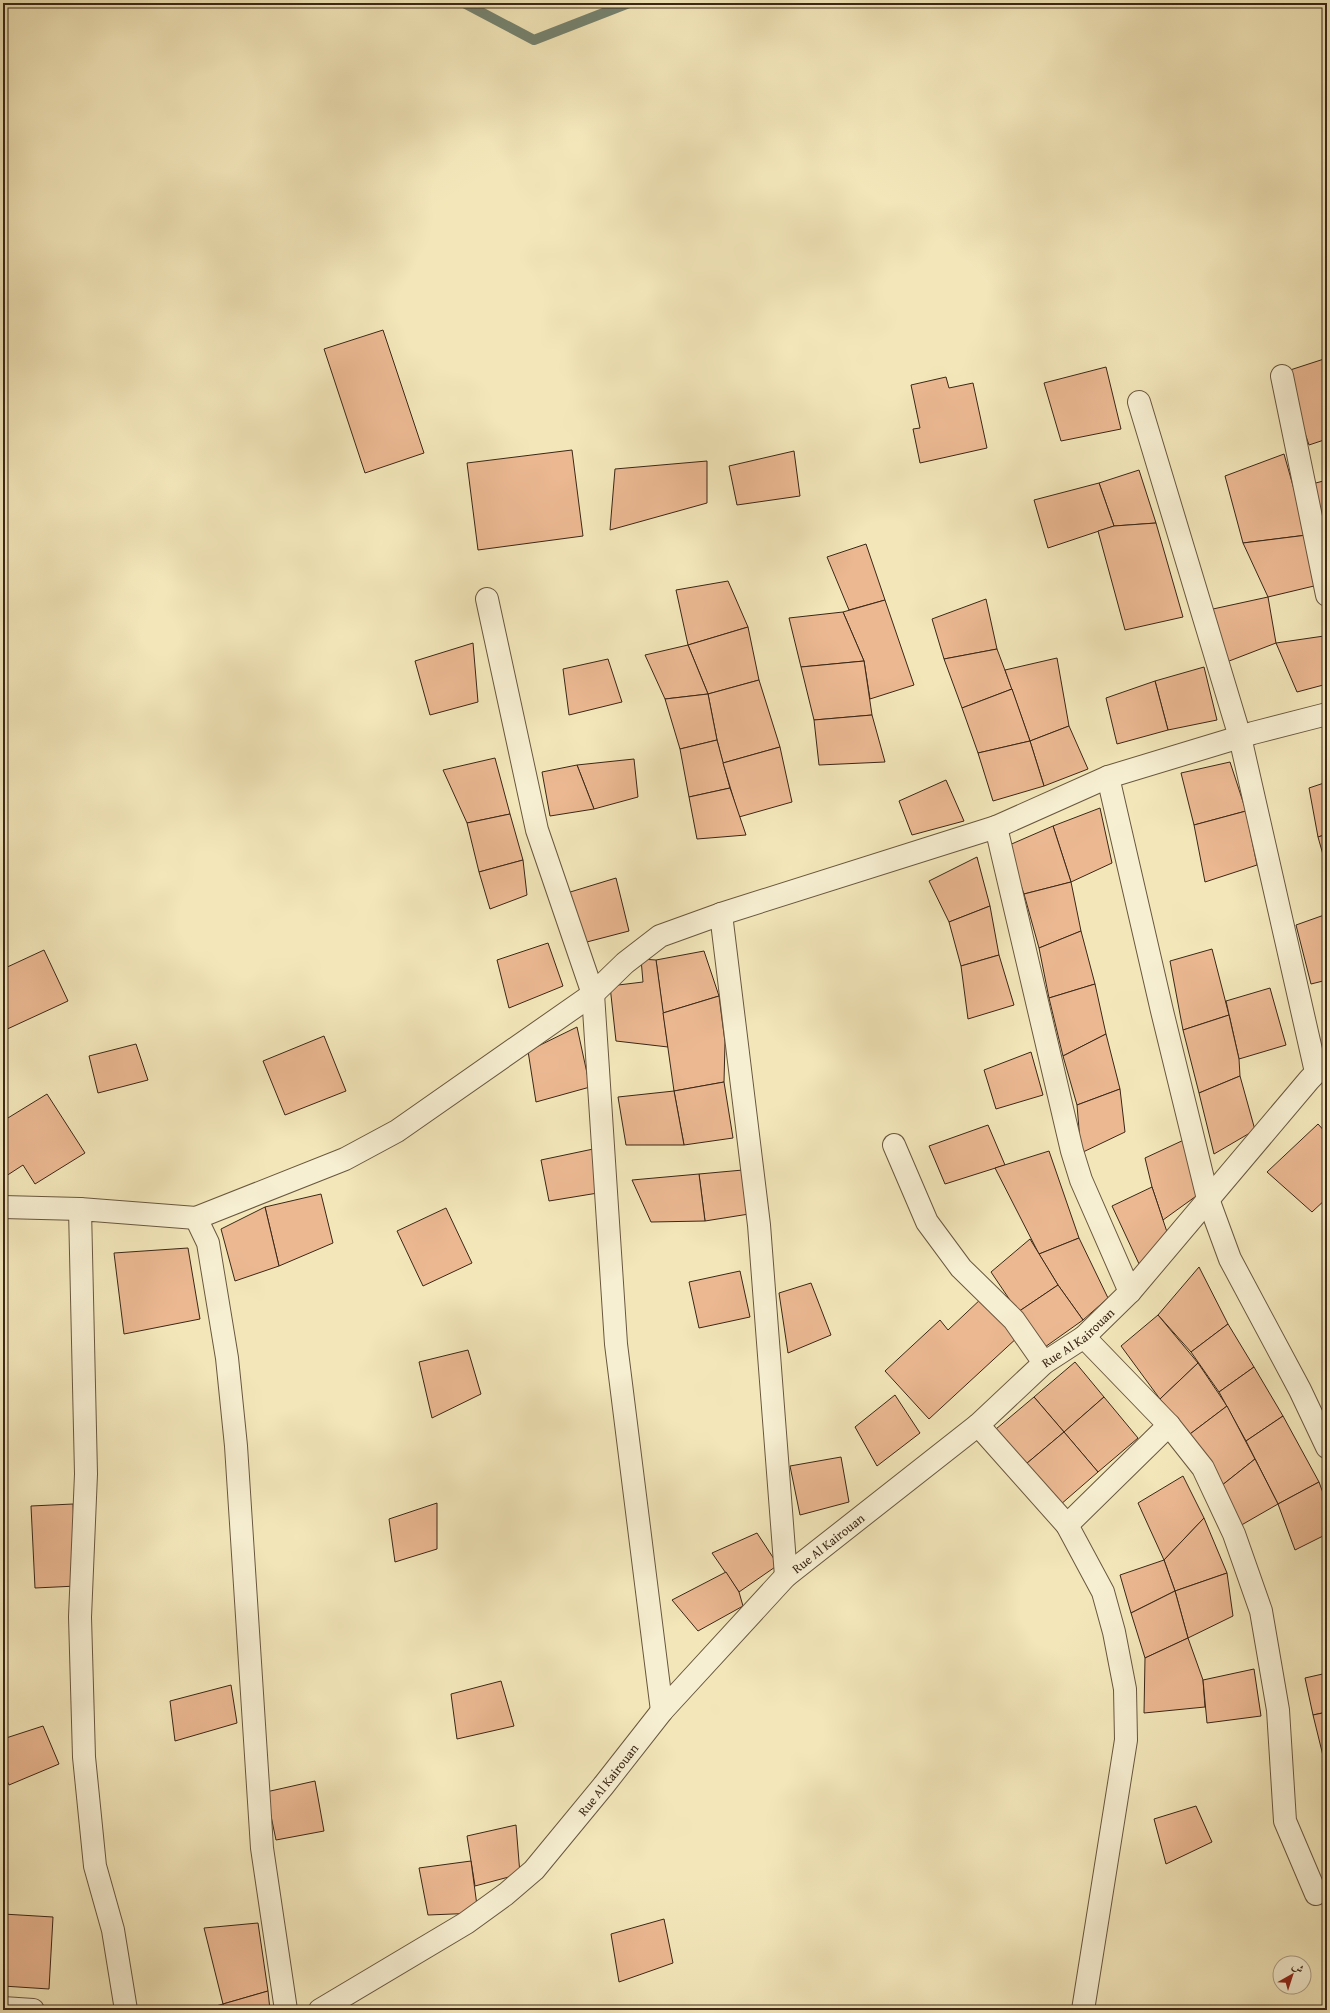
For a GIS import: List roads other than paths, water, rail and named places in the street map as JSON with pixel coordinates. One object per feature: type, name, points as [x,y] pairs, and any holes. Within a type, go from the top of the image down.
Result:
[{"type":"street","points":[[1282,376],[1327,595]]},
{"type":"street","points":[[1139,402],[1240,737],[1322,1066]]},
{"type":"street","points":[[487,599],[537,830],[593,994],[616,1344],[662,1711]]},
{"type":"street","points":[[3,1207],[80,1209],[196,1218],[345,1159],[397,1131],[593,994],[625,963],[660,936],[721,914],[996,827],[1108,777],[1240,737],[1327,714]]},
{"type":"street","points":[[1108,777],[1160,1003],[1208,1199],[1230,1259],[1300,1390],[1327,1447]]},
{"type":"street","points":[[996,827],[1072,1151],[1081,1180],[1130,1292]]},
{"type":"street","points":[[721,914],[759,1225],[786,1576]]},
{"type":"street","name":"Rue Al Kairouan","points":[[320,2010],[466,1923],[506,1894],[534,1870],[604,1785],[662,1711],[786,1576],[978,1425],[1044,1363],[1084,1337],[1130,1292],[1322,1066]]},
{"type":"street","points":[[894,1145],[927,1222],[961,1268],[1014,1320],[1044,1363]]},
{"type":"street","points":[[80,1209],[86,1474],[80,1617],[84,1757],[95,1866],[113,1930],[126,2010]]},
{"type":"street","points":[[196,1218],[208,1243],[227,1358],[236,1446],[262,1848],[286,2010]]},
{"type":"street","points":[[1084,1337],[1169,1426],[1203,1468],[1234,1534],[1261,1611],[1278,1710],[1285,1821],[1316,1894]]},
{"type":"street","points":[[978,1425],[1067,1525],[1103,1592],[1114,1632],[1125,1689],[1126,1740],[1083,2010]]},
{"type":"street","points":[[1067,1525],[1169,1426]]},
{"type":"street","points":[[3,2008],[33,2010]]},
{"type":"waterway","points":[[464,3],[534,40],[629,3]]}]
